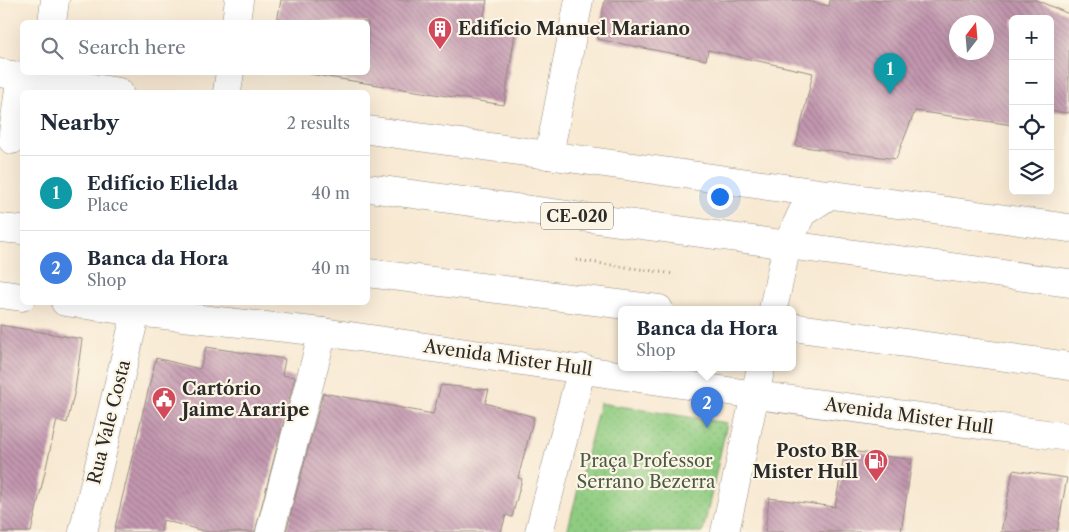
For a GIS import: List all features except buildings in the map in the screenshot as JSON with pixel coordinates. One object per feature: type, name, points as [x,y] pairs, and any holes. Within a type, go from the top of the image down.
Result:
[{"type":"main road","points":[[52,20],[55,0]]},
{"type":"main road","points":[[236,20],[239,0]]},
{"type":"main road","points":[[549,155],[579,0]]},
{"type":"main road","points":[[24,90],[28,75],[108,90]]},
{"type":"main road","points":[[227,90],[230,75]]},
{"type":"main road","points":[[12,140],[20,108]]},
{"type":"main road","points":[[370,130],[1069,228]]},
{"type":"main road","name":"CE-020","points":[[370,188],[1069,283]]},
{"type":"main road","points":[[774,306],[787,245],[802,213],[831,194]]},
{"type":"main road","points":[[0,228],[20,230]]},
{"type":"main road","points":[[370,273],[635,306]]},
{"type":"main road","points":[[0,294],[20,297]]},
{"type":"main road","name":"Avenida Mister Hull","points":[[86,305],[323,332],[1069,438]]},
{"type":"main road","name":"Rua Vale Costa","points":[[83,532],[136,312]]},
{"type":"main road","points":[[796,329],[1069,366]]},
{"type":"main road","points":[[270,532],[323,332]]},
{"type":"main road","points":[[538,532],[582,368]]},
{"type":"main road","points":[[725,532],[761,371]]},
{"type":"path","points":[[576,260],[674,274]]},
{"type":"green space","name":"Praça Professor Serrano Bezerra","points":[[600,403],[727,423],[703,532],[567,532]]},
{"type":"place","name":"Edifício Manuel Mariano","points":[[440,50]]},
{"type":"place","name":"Edifício Elielda","points":[[890,94]]},
{"type":"place","name":"Cartório Jaime Araripe","points":[[164,420]]},
{"type":"place","name":"Banca da Hora","points":[[707,428]]},
{"type":"place","name":"Posto BR Mister Hull","points":[[876,482]]}]
